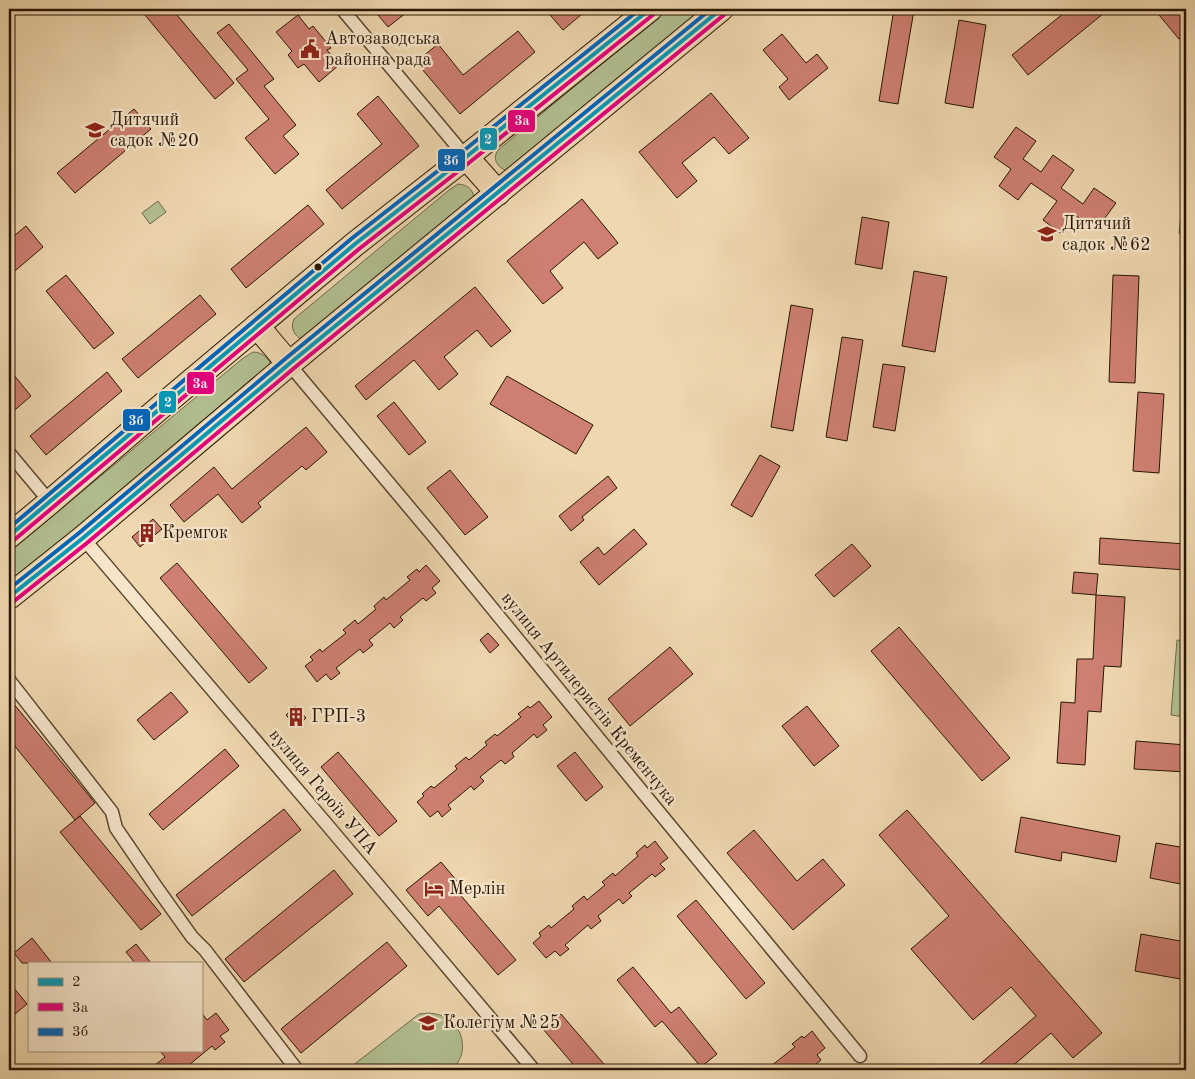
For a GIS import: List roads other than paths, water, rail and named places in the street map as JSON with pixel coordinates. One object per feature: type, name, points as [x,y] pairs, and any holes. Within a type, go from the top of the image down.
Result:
[{"type":"highway","points":[[9,536],[355,244],[650,9]]},
{"type":"highway","points":[[9,597],[83,538],[289,364],[721,9]]},
{"type":"highway","points":[[466,157],[498,193]]},
{"type":"highway","points":[[257,326],[289,364]]},
{"type":"street","points":[[342,9],[466,157]]},
{"type":"street","name":"вулиця Артилеристів Кременчука","points":[[289,364],[428,530],[860,1056]]},
{"type":"street","points":[[9,453],[50,502]]},
{"type":"street","name":"вулиця Героїв УПА","points":[[83,538],[534,1070]]},
{"type":"street","points":[[9,680],[112,812],[116,828],[192,937],[205,950],[297,1070]]},
{"type":"place","name":"Автозаводська районна рада","points":[[310,49]]},
{"type":"place","name":"Дитячий садок №20","points":[[95,130]]},
{"type":"place","name":"Дитячий садок №62","points":[[1047,234]]},
{"type":"place","name":"Кремгок","points":[[147,533]]},
{"type":"place","name":"ГРП-3","points":[[296,717]]},
{"type":"place","name":"Мерлін","points":[[434,889]]},
{"type":"place","name":"Колегіум №25","points":[[428,1023]]}]
